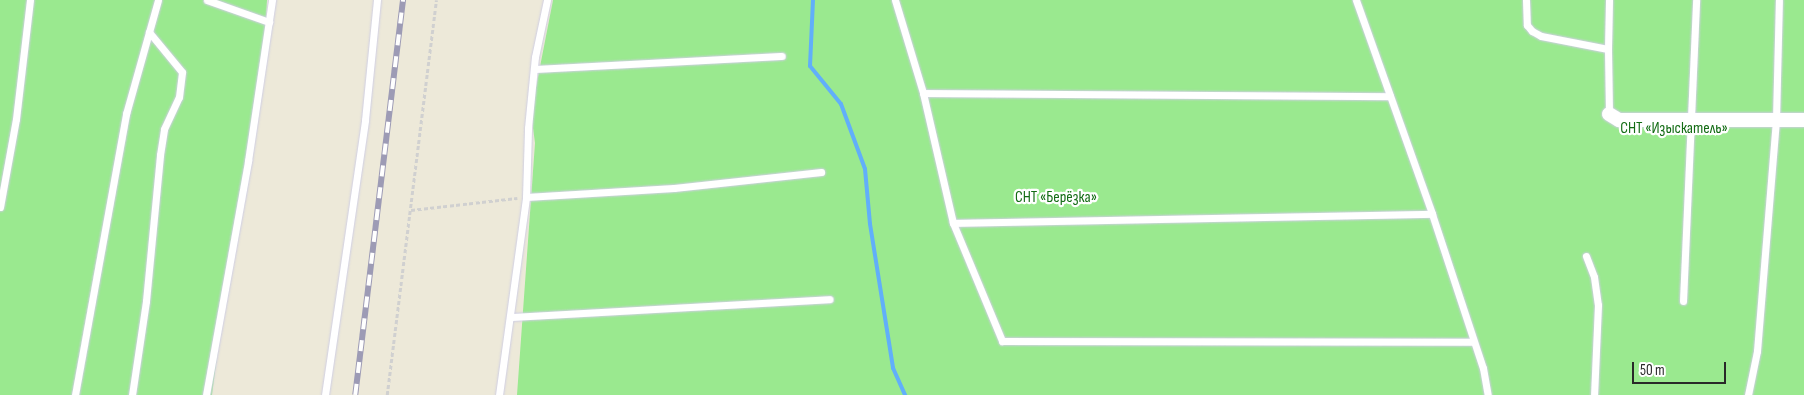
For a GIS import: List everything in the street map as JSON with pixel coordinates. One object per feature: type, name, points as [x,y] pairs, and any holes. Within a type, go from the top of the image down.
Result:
[{"type":"street","points":[[1609,114],[1619,120],[1804,120]]},
{"type":"lane","points":[[0,207],[18,110],[30,0]]},
{"type":"lane","points":[[75,395],[126,114],[158,0]]},
{"type":"lane","points":[[207,0],[269,22]]},
{"type":"lane","points":[[206,395],[272,0]]},
{"type":"lane","points":[[325,395],[364,130],[377,0]]},
{"type":"lane","points":[[499,395],[526,197],[534,69],[546,0]]},
{"type":"lane","points":[[895,0],[924,93],[953,223],[1002,341],[1473,342]]},
{"type":"lane","points":[[1356,0],[1432,214],[1488,395]]},
{"type":"lane","points":[[1526,0],[1526,25],[1532,31],[1541,36],[1608,49]]},
{"type":"lane","points":[[1609,0],[1609,114]]},
{"type":"lane","points":[[1684,301],[1696,0]]},
{"type":"lane","points":[[1748,395],[1757,351],[1776,120],[1779,0]]},
{"type":"lane","points":[[132,395],[146,301],[164,129],[179,97],[182,72],[149,32]]},
{"type":"lane","points":[[534,69],[782,56]]},
{"type":"lane","points":[[924,93],[1390,96]]},
{"type":"lane","points":[[526,197],[674,188],[821,172]]},
{"type":"lane","points":[[953,223],[1432,214]]},
{"type":"lane","points":[[1586,256],[1594,277],[1598,305],[1594,395]]},
{"type":"lane","points":[[511,317],[829,299]]},
{"type":"path","points":[[388,395],[436,0]]},
{"type":"path","points":[[411,210],[526,197]]},
{"type":"green space","points":[[0,0],[267,0],[264,59],[252,154],[220,333],[212,395],[0,395]]},
{"type":"green space","name":"СНТ «Берёзка»","points":[[553,0],[1804,0],[1804,395],[517,395],[535,143],[531,113]]},
{"type":"waterway","points":[[813,0],[810,66],[841,104],[865,169],[870,224],[893,368],[905,395]]},
{"type":"railway","points":[[355,395],[403,0]]},
{"type":"park label","name":"СНТ «Изыскатель»","points":[[1674,129]]}]
